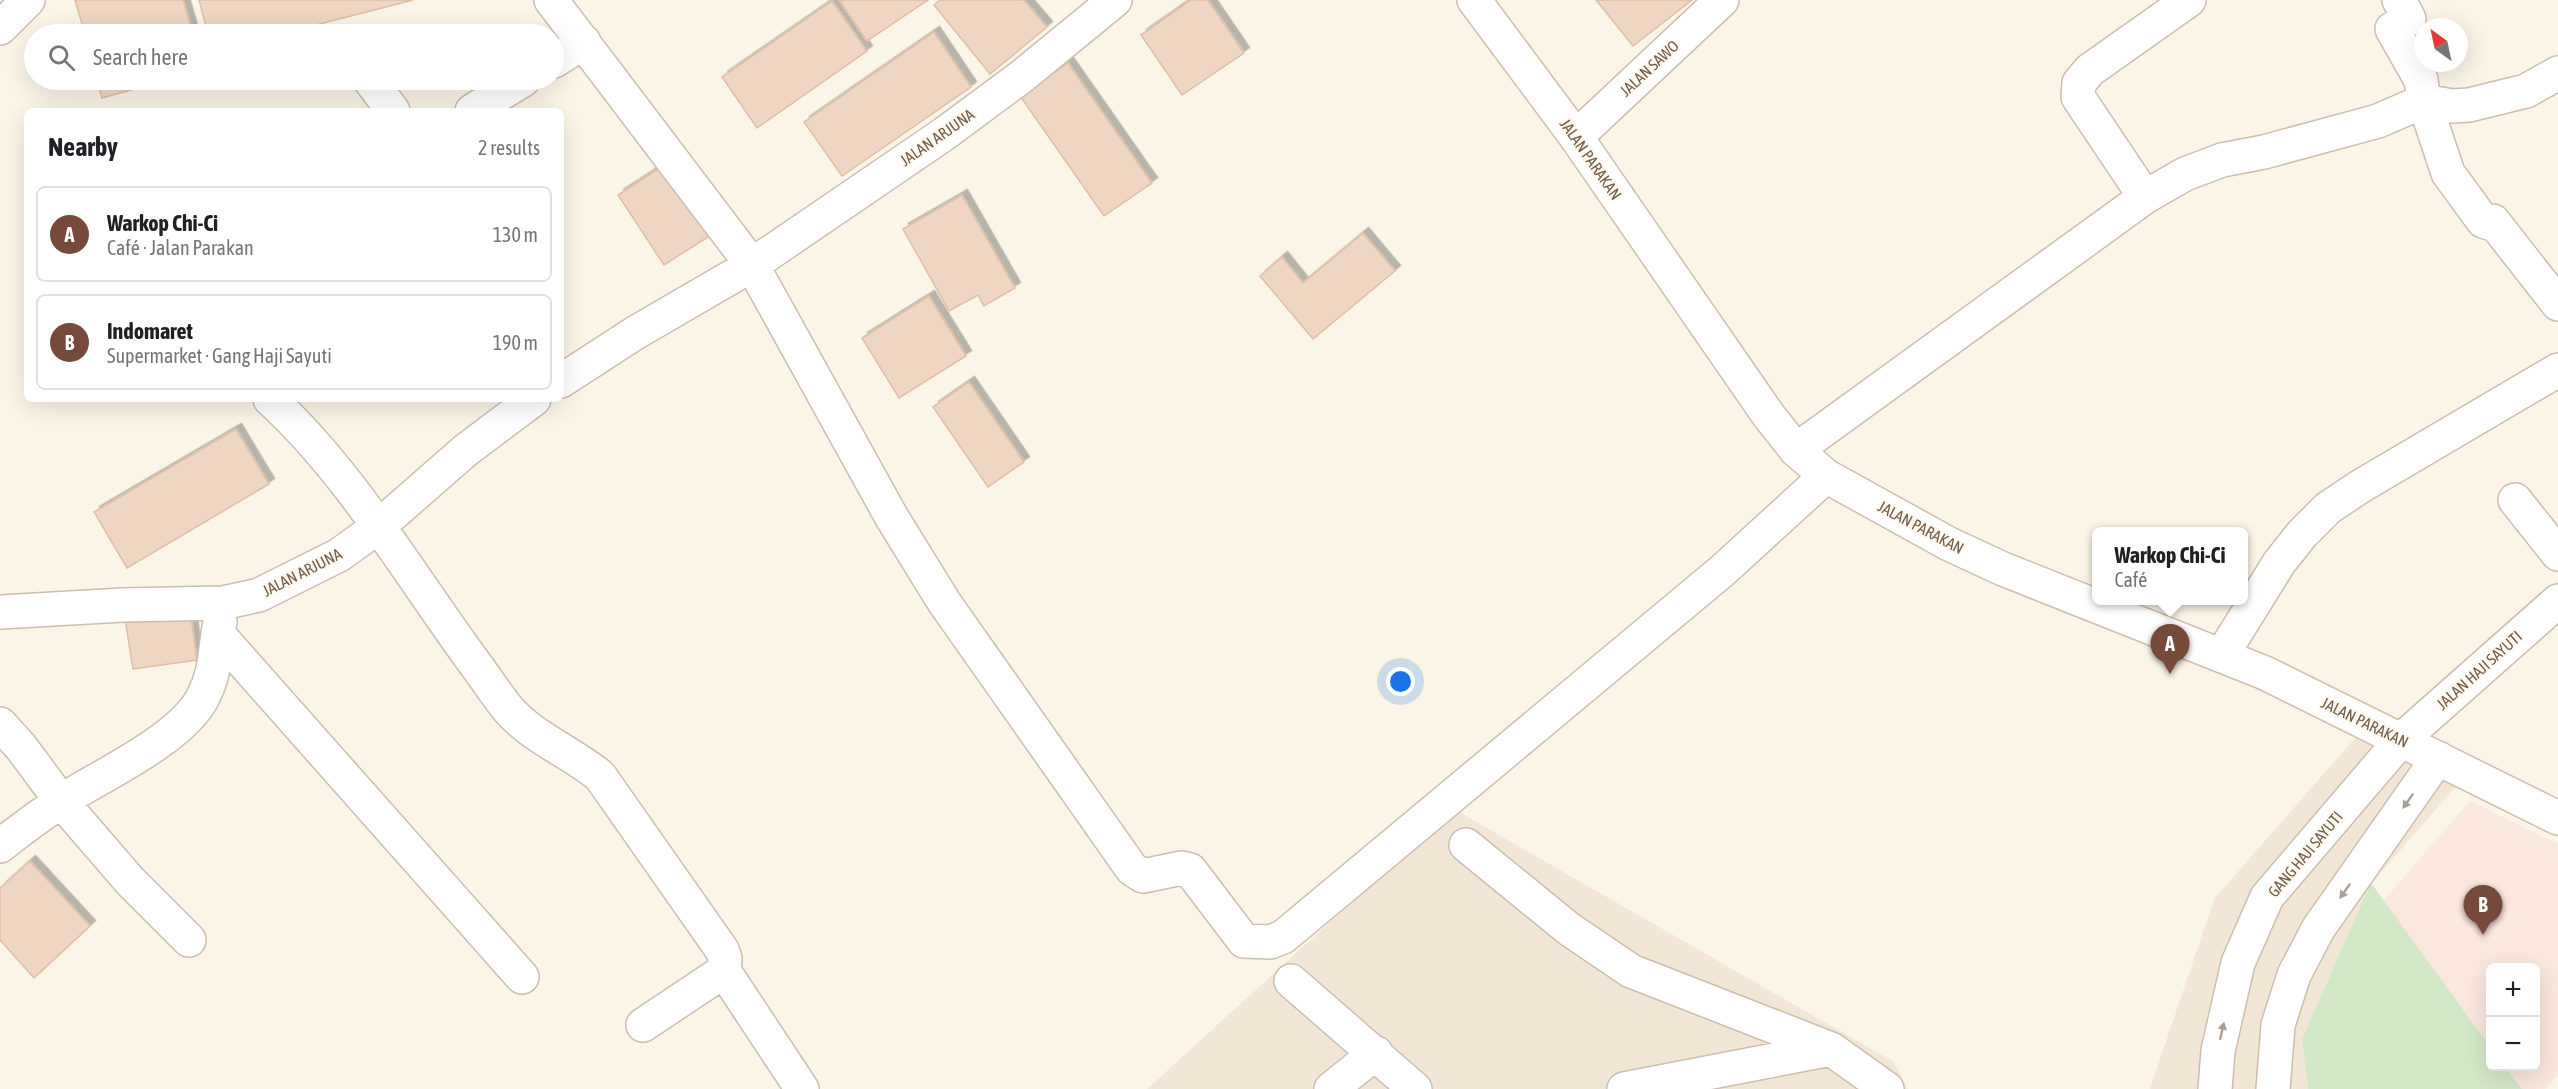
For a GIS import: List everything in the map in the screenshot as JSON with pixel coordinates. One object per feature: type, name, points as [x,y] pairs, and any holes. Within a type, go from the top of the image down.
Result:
[{"type":"street","points":[[0,28],[28,0]]},
{"type":"street","points":[[551,0],[752,265],[891,516],[944,602],[1132,869],[1143,876],[1182,868],[1190,870],[1244,941],[1270,942],[1283,937],[1722,571],[1826,476]]},
{"type":"street","name":"JALAN ARJUNA","points":[[564,379],[635,333],[752,265],[944,134],[1021,77],[1115,0]]},
{"type":"street","name":"JALAN PARAKAN","points":[[1474,0],[1576,136],[1769,416],[1796,450],[1826,476],[1949,544],[2092,603]]},
{"type":"street","name":"JALAN SAWO","points":[[1576,136],[1722,0]]},
{"type":"street","points":[[2145,197],[2078,97],[2079,82],[2090,70],[2189,0]]},
{"type":"street","points":[[2399,0],[2409,19],[2392,30],[2421,80],[2424,101],[2448,173],[2483,221],[2489,223],[2493,220],[2558,304]]},
{"type":"street","points":[[564,55],[584,42]]},
{"type":"street","points":[[1796,450],[2145,197],[2185,174],[2222,160],[2264,152],[2378,121],[2424,101],[2452,106],[2469,105],[2526,91],[2558,73]]},
{"type":"street","points":[[377,90],[391,108]]},
{"type":"street","points":[[477,108],[507,90]]},
{"type":"street","points":[[2222,655],[2279,563],[2320,515],[2361,486],[2558,370]]},
{"type":"street","points":[[273,402],[318,450],[378,526],[508,710],[538,734],[600,776],[722,950],[724,970],[802,1089]]},
{"type":"street","name":"JALAN ARJUNA","points":[[0,612],[123,605],[220,618],[259,595],[339,555],[378,526],[466,450],[530,402]]},
{"type":"street","points":[[2515,500],[2558,554]]},
{"type":"street","name":"JALAN HAJI SAYUTI","points":[[2401,740],[2558,600]]},
{"type":"street","name":"JALAN PARAKAN","points":[[2096,605],[2265,673],[2558,818]]},
{"type":"street","points":[[0,846],[61,801],[162,739],[191,712],[202,700],[214,673],[220,618]]},
{"type":"street","points":[[220,618],[522,977]]},
{"type":"street","points":[[0,724],[21,747],[61,801],[130,880],[189,940]]},
{"type":"street","name":"GANG HAJI SAYUTI","points":[[2215,1089],[2218,1051],[2238,963],[2267,897],[2401,740]]},
{"type":"street","points":[[2274,1089],[2278,1025],[2294,975],[2318,929],[2438,758]]},
{"type":"street","points":[[1466,844],[1569,929],[1631,971],[1831,1049],[1887,1089]]},
{"type":"street","points":[[643,1025],[724,970]]},
{"type":"street","points":[[1291,981],[1415,1089]]},
{"type":"street","points":[[1624,1089],[1831,1049]]},
{"type":"street","points":[[1331,1089],[1376,1053]]},
{"type":"shaded area","points":[[2368,723],[2466,775],[2371,884],[2302,1039],[2308,1089],[2150,1089],[2214,899]]},
{"type":"shaded area","points":[[2470,801],[2558,844],[2558,1075],[2546,1089],[2506,1089],[2491,1071],[2540,1071],[2540,963],[2486,963],[2486,1065],[2365,922]]},
{"type":"shaded area","points":[[1454,809],[1894,1062],[1908,1089],[1147,1089]]},
{"type":"green space","points":[[2371,883],[2486,1041],[2486,1071],[2508,1071],[2522,1089],[2308,1089],[2302,1039]]},
{"type":"building","points":[[75,0],[183,0],[190,24],[82,24]]},
{"type":"building","points":[[199,0],[413,0],[320,24],[205,24]]},
{"type":"building","points":[[839,0],[928,0],[867,41]]},
{"type":"building","points":[[940,0],[1024,0],[1047,27],[990,74],[934,5]]},
{"type":"building","points":[[1191,0],[1208,0],[1244,53],[1182,95],[1141,35]]},
{"type":"building","points":[[1596,0],[1692,0],[1633,46]]},
{"type":"building","points":[[832,1],[867,51],[757,128],[722,77]]},
{"type":"building","points":[[934,32],[971,87],[842,176],[804,122]]},
{"type":"building","points":[[1068,63],[1152,183],[1104,216],[1020,96]]},
{"type":"building","points":[[100,90],[131,90],[102,98]]},
{"type":"building","points":[[672,160],[719,230],[664,265],[618,195]]},
{"type":"building","points":[[962,195],[1015,288],[984,306],[978,295],[949,311],[903,229]]},
{"type":"building","points":[[1363,233],[1395,271],[1313,339],[1260,276],[1282,257],[1303,283]]},
{"type":"building","points":[[929,296],[966,356],[899,398],[862,338]]},
{"type":"building","points":[[969,382],[1024,462],[988,487],[933,407]]},
{"type":"building","points":[[236,429],[269,484],[127,568],[94,512]]},
{"type":"building","points":[[190,610],[197,660],[133,669],[125,619]]},
{"type":"building","points":[[30,861],[90,926],[34,978],[0,940],[0,888]]},
{"type":"place","name":"Warkop Chi-Ci","points":[[2170,674]]},
{"type":"place","name":"Indomaret","points":[[2483,935]]}]
